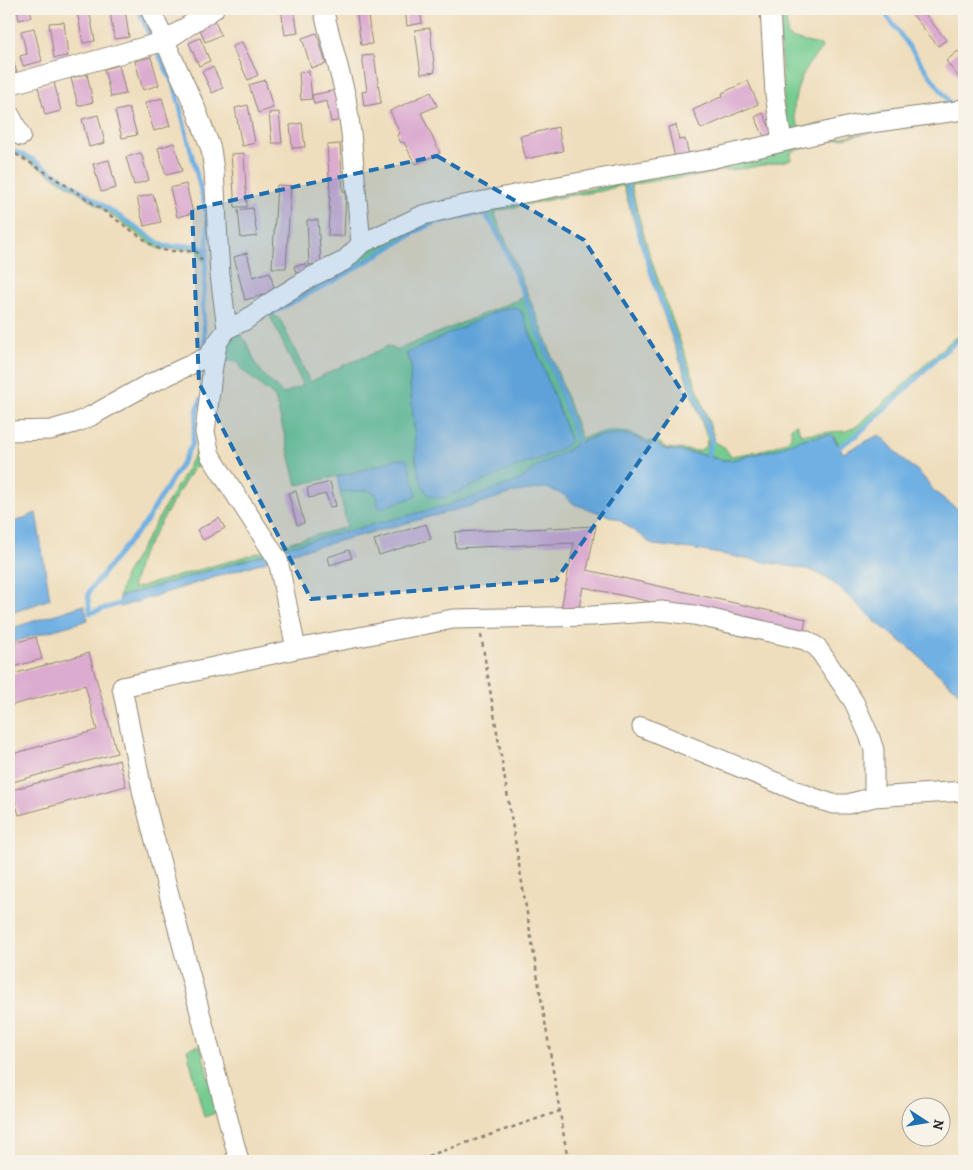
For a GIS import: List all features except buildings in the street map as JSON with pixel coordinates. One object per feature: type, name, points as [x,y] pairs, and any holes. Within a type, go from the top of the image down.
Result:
[{"type":"street","points":[[150,9],[195,107],[211,149],[214,170],[222,336],[213,366],[204,432],[210,455],[278,560],[296,649]]},
{"type":"street","points":[[9,85],[165,41],[214,9]]},
{"type":"street","points":[[323,9],[346,97],[361,244]]},
{"type":"street","points":[[770,9],[775,94],[782,142]]},
{"type":"street","points":[[9,431],[51,430],[78,422],[144,386],[207,357],[222,336],[274,300],[311,277],[344,261],[361,244],[423,215],[559,186],[710,159],[856,125],[957,111],[964,108]]},
{"type":"street","points":[[9,113],[21,136]]},
{"type":"street","points":[[239,1161],[143,795],[122,687],[296,649],[453,619],[592,616],[662,611],[694,615],[805,640],[817,647],[854,702],[870,735],[874,750],[874,798]]},
{"type":"street","points":[[642,727],[833,804],[848,804],[874,798],[964,791]]},
{"type":"path","points":[[9,150],[84,197],[155,247],[162,251],[187,250],[197,252],[202,262],[220,275]]},
{"type":"path","points":[[478,618],[568,1161]]},
{"type":"path","points":[[413,1161],[560,1111]]},
{"type":"highlighted area","points":[[437,156],[584,240],[685,396],[556,580],[311,599],[199,383],[192,209]]},
{"type":"green space","points":[[778,9],[785,9],[788,37],[821,45],[822,48],[805,70],[797,91],[794,116],[801,128],[947,102],[951,109],[786,136]]},
{"type":"green space","points":[[958,116],[964,124],[964,129],[956,120],[873,132],[791,152],[791,160],[693,177],[665,179],[631,185],[652,263],[715,442],[720,444],[730,456],[762,450],[780,444],[790,438],[791,427],[797,424],[800,433],[804,434],[846,431],[857,426],[964,330],[964,334],[936,358],[867,425],[855,436],[839,445],[835,438],[827,435],[802,439],[777,449],[731,460],[708,456],[712,439],[659,292],[626,184],[651,274],[710,439],[705,456],[670,450],[651,444],[594,437],[578,443],[569,412],[536,320],[506,248],[491,220],[485,214],[477,213],[457,216],[418,229],[340,276],[271,312],[376,245],[424,220],[768,156],[809,143]],"holes":[[[623,185],[655,290],[708,440],[706,441],[706,446],[699,451],[666,448],[659,442],[647,441],[621,431],[606,431],[581,438],[541,326],[495,215],[497,211],[567,196],[602,191]]]},
{"type":"green space","points":[[9,146],[14,151],[73,186],[163,247],[189,245],[199,248],[204,251],[203,261],[197,251],[187,249],[162,250],[155,247],[85,196],[9,149]]},
{"type":"green space","points":[[524,297],[550,366],[575,439],[575,444],[573,447],[536,467],[520,480],[465,500],[277,549],[275,546],[347,527],[340,492],[367,490],[376,494],[379,509],[396,459],[359,471],[297,485],[275,397],[242,370],[238,361],[217,361],[226,338],[240,333],[249,347],[255,363],[283,394],[303,385],[270,316],[274,314],[281,321],[310,382],[388,346],[397,350]],"holes":[[[516,308],[522,312],[569,436],[569,441],[548,455],[440,498],[426,481],[416,463],[410,383],[411,364],[406,354],[503,309]]]},
{"type":"green space","points":[[201,445],[205,464],[193,468],[140,558],[132,589],[265,551],[266,554],[119,597],[125,576]]},
{"type":"green space","points":[[200,1045],[218,1112],[204,1117],[187,1049]]},
{"type":"water","points":[[511,307],[522,312],[570,441],[566,446],[540,459],[526,463],[446,497],[433,497],[427,493],[422,485],[417,464],[410,383],[411,364],[406,354],[497,311]]},
{"type":"water","points":[[611,434],[623,434],[650,444],[656,444],[664,449],[723,460],[731,460],[777,449],[802,439],[827,435],[832,435],[843,453],[879,435],[905,462],[918,471],[933,490],[964,513],[964,697],[911,649],[872,619],[830,580],[811,570],[692,549],[653,545],[618,519],[574,504],[564,495],[546,488],[516,492],[471,506],[320,546],[280,555],[277,549],[465,500],[520,480],[536,467],[581,442]]},
{"type":"water","points":[[396,459],[407,459],[417,496],[379,509],[376,494],[367,490],[340,492],[337,477]]},
{"type":"water","points":[[36,513],[50,599],[9,614],[9,524]]},
{"type":"water","points":[[266,554],[270,560],[120,607],[119,597]]},
{"type":"water","points":[[84,605],[88,620],[9,643],[9,629]]},
{"type":"waterway","points":[[138,9],[150,36]]},
{"type":"waterway","points":[[882,9],[953,107]]},
{"type":"waterway","points":[[156,49],[175,88],[206,211],[208,229],[203,307],[205,350]]},
{"type":"waterway","points":[[9,145],[14,151],[32,159],[164,246],[190,245],[201,247],[207,251]]},
{"type":"waterway","points":[[627,185],[641,240],[658,293],[712,440],[707,456]]},
{"type":"waterway","points":[[269,311],[270,314],[341,277],[419,230],[438,222],[477,214],[485,215],[495,228],[503,244],[533,317],[557,380],[578,444]]},
{"type":"waterway","points":[[839,447],[856,436],[937,358],[964,335]]},
{"type":"waterway","points":[[90,612],[88,596],[90,590],[146,522],[184,460],[192,444],[198,406],[201,399]]},
{"type":"waterway","points":[[90,613],[125,602]]}]
